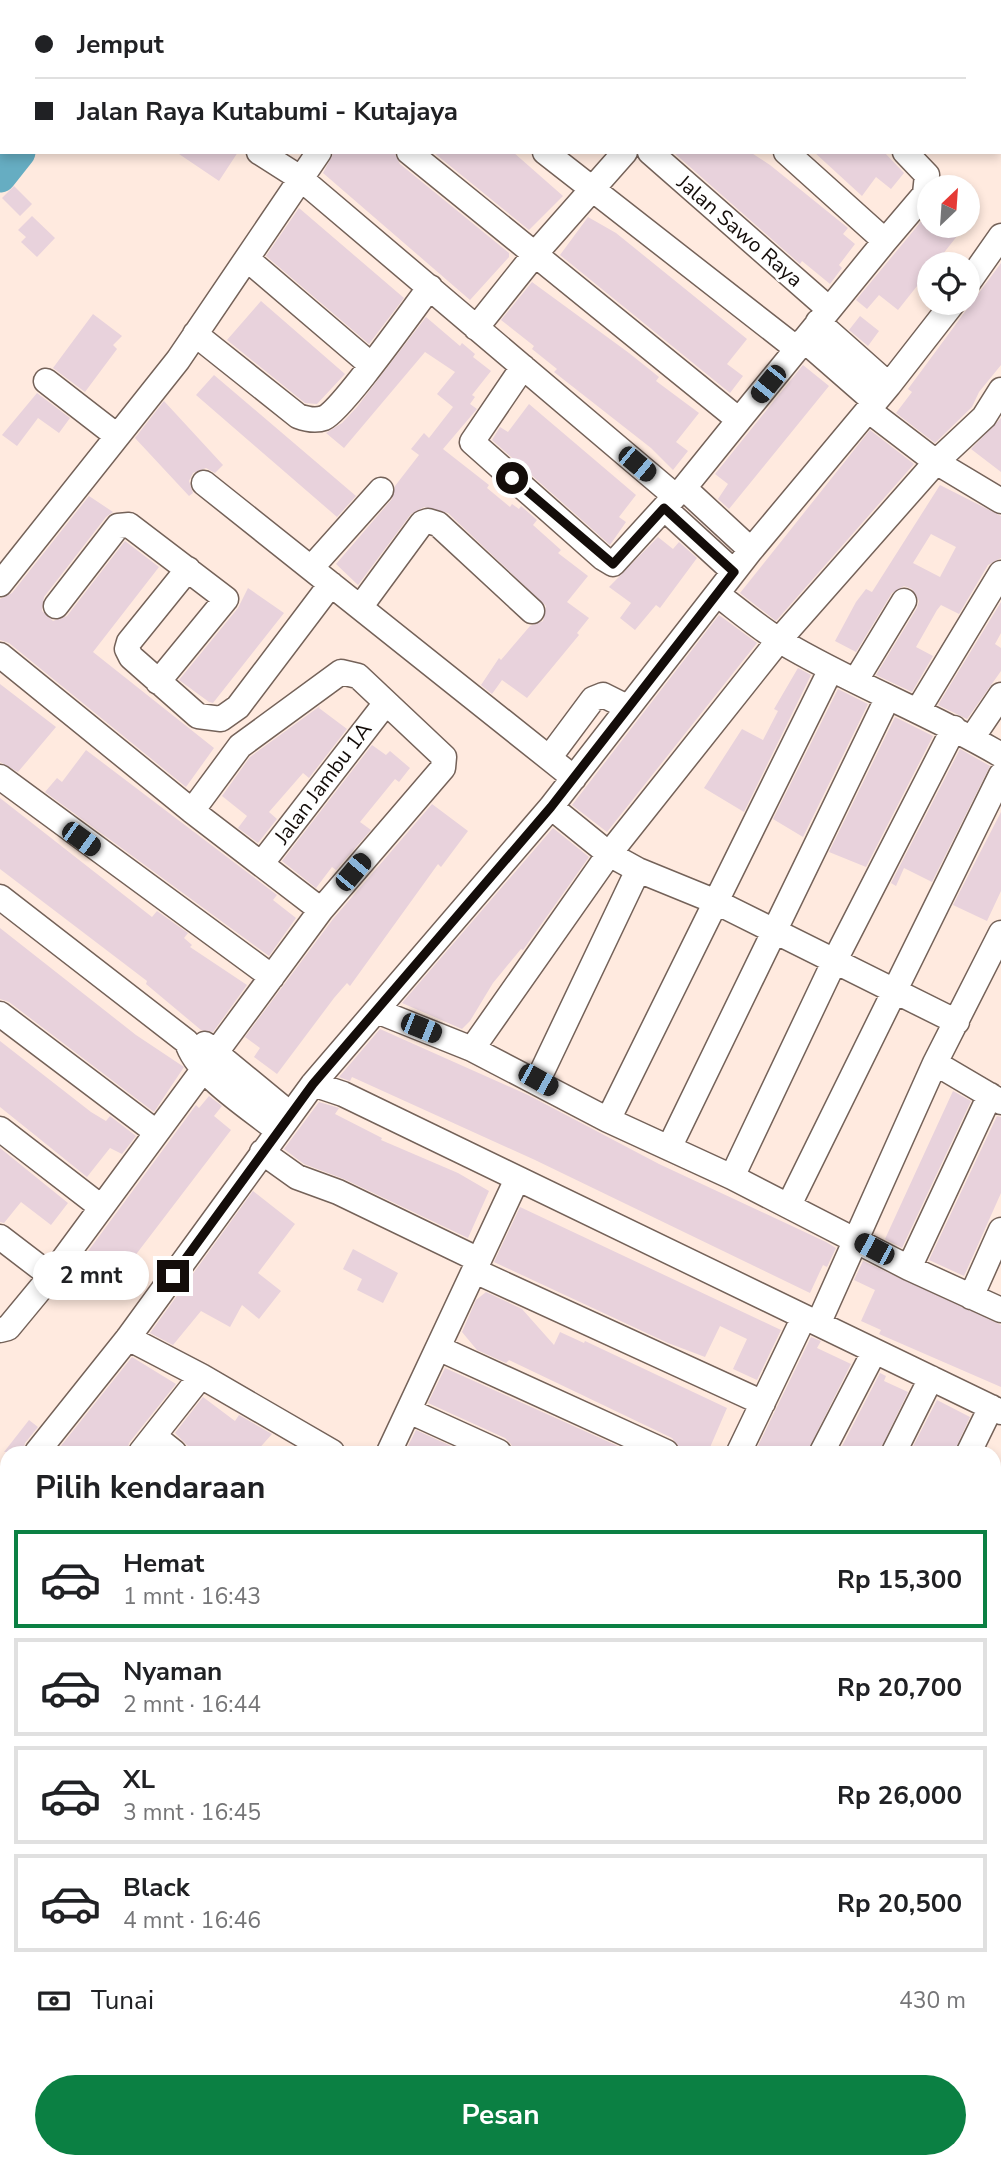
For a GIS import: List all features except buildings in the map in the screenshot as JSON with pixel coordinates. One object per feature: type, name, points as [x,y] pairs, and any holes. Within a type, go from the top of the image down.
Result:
[{"type":"street","points":[[262,154],[300,178],[674,497],[751,551]]},
{"type":"street","points":[[0,584],[195,334],[318,154]]},
{"type":"street","points":[[411,154],[739,420]]},
{"type":"street","points":[[548,154],[593,190],[812,330],[936,463],[1001,501]]},
{"type":"street","points":[[476,328],[534,254],[623,154]]},
{"type":"street","name":"Jalan Sawo Raya","points":[[652,154],[812,330]]},
{"type":"street","points":[[788,154],[885,241]]},
{"type":"street","points":[[523,367],[474,435],[472,442],[613,564],[739,420],[925,194],[927,175],[907,154]]},
{"type":"street","points":[[980,270],[996,252]]},
{"type":"street","points":[[247,259],[370,364]]},
{"type":"street","points":[[195,334],[298,416],[309,420],[325,418],[356,385],[430,287]]},
{"type":"street","points":[[42,1446],[128,1338],[313,1084],[551,807],[734,572],[878,399],[944,315]]},
{"type":"street","points":[[46,381],[117,436]]},
{"type":"street","points":[[472,1049],[609,854],[779,640],[936,463],[992,422],[1001,390]]},
{"type":"street","points":[[204,483],[574,778]]},
{"type":"street","points":[[312,567],[381,490]]},
{"type":"street","points":[[674,497],[734,572]]},
{"type":"street","points":[[361,606],[422,523],[428,520],[438,524],[532,611]]},
{"type":"street","points":[[56,606],[123,524],[129,525],[226,599],[158,682]]},
{"type":"street","points":[[188,569],[127,649],[131,657],[198,716],[221,719],[239,707],[331,584]]},
{"type":"street","points":[[918,710],[1001,573]]},
{"type":"street","points":[[717,594],[779,640],[1001,755]]},
{"type":"street","points":[[856,680],[904,601]]},
{"type":"street","points":[[0,655],[192,811],[321,910]]},
{"type":"street","points":[[608,1120],[831,669]]},
{"type":"street","points":[[0,1330],[8,1328],[51,1276],[321,910],[443,768],[444,757],[358,676],[341,672],[240,746],[192,811]]},
{"type":"street","points":[[549,758],[593,699],[603,695],[627,707]]},
{"type":"street","points":[[732,1177],[835,960],[963,733],[1001,695]]},
{"type":"street","points":[[669,1148],[888,697]]},
{"type":"street","name":"Jalan Jambu 1A","points":[[262,863],[385,704]]},
{"type":"street","points":[[789,1205],[1001,775]]},
{"type":"street","points":[[0,777],[272,977]]},
{"type":"street","points":[[551,807],[609,854],[638,870],[714,901],[957,1022]]},
{"type":"street","points":[[538,1080],[638,870]]},
{"type":"street","points":[[0,897],[187,1042],[199,1041],[210,1060],[284,1122]]},
{"type":"street","points":[[743,1446],[763,1403],[857,1240],[935,1063],[1001,933]]},
{"type":"street","points":[[377,1011],[472,1049],[538,1080],[608,1120],[732,1177],[909,1268],[1001,1310]]},
{"type":"street","points":[[0,1014],[156,1132]]},
{"type":"street","points":[[909,1268],[998,1099],[935,1063]]},
{"type":"street","points":[[313,1084],[343,1094],[996,1409],[973,1446]]},
{"type":"street","points":[[0,1129],[101,1207]]},
{"type":"street","points":[[262,1153],[297,1177],[338,1192],[477,1266],[763,1403]]},
{"type":"street","points":[[392,1446],[517,1179]]},
{"type":"street","points":[[971,1297],[1001,1230]]},
{"type":"street","points":[[0,1237],[51,1276]]},
{"type":"street","points":[[128,1338],[201,1376],[322,1446]]},
{"type":"street","points":[[438,1348],[653,1446]]},
{"type":"street","points":[[825,1446],[874,1352]]},
{"type":"street","points":[[147,1444],[201,1376]]},
{"type":"street","points":[[897,1446],[931,1378]]},
{"type":"street","points":[[409,1411],[486,1446]]},
{"type":"waterway","points":[[0,176],[17,154]]},
{"type":"route","points":[[173,1276],[313,1084],[551,807],[734,572],[664,508],[613,564],[512,478]]}]
